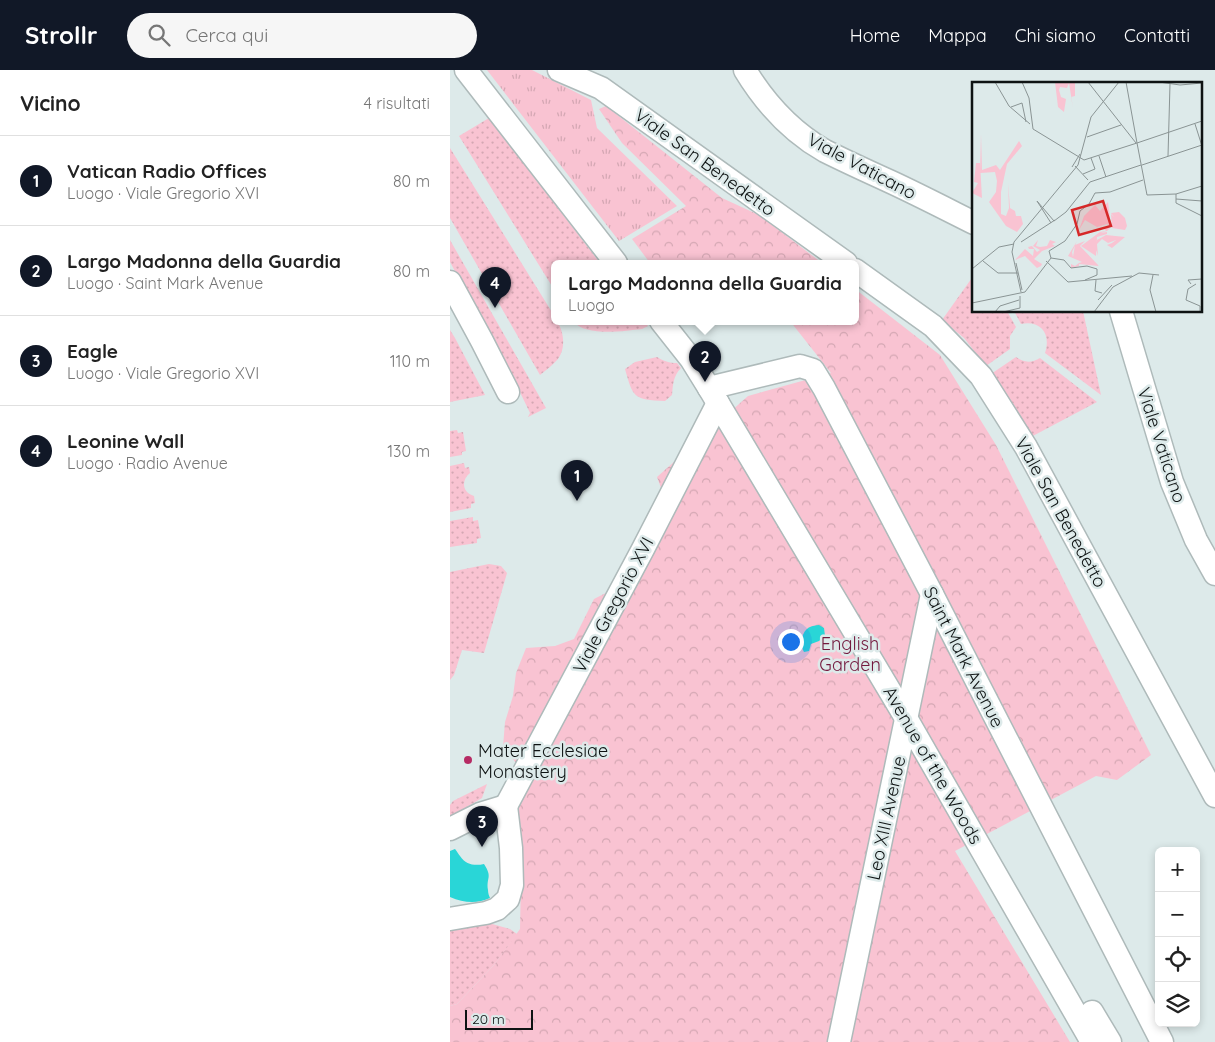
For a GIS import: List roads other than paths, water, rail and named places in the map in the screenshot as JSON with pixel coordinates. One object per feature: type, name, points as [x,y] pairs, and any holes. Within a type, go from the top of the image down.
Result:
[{"type":"street","points":[[466,70],[614,260]]},
{"type":"street","name":"Viale San Benedetto","points":[[559,70],[601,88],[842,260]]},
{"type":"street","name":"Viale Vaticano","points":[[745,70],[756,88],[771,106],[794,129],[811,142],[839,158],[972,222]]},
{"type":"street","name":"Viale San Benedetto","points":[[859,273],[933,326],[981,376],[1026,447],[1215,796]]},
{"type":"street","points":[[450,282],[508,392]]},
{"type":"street","name":"Viale Vaticano","points":[[1121,312],[1172,482],[1196,540],[1215,574]]},
{"type":"street","name":"Avenue of the Woods","points":[[664,325],[691,360],[906,718],[1092,1042]]},
{"type":"street","name":"Saint Mark Avenue","points":[[713,396],[800,366],[813,370],[932,594],[1162,1042]]},
{"type":"street","name":"Viale Gregorio XVI","points":[[506,806],[647,541],[713,396]]},
{"type":"street","name":"Leo XIII Avenue","points":[[839,1042],[932,594]]},
{"type":"street","points":[[450,829],[480,814],[506,806],[512,885],[508,899],[497,910],[450,920]]},
{"type":"street","points":[[995,841],[1110,1042]]},
{"type":"water","points":[[819,625],[824,628],[825,636],[811,644],[809,651],[804,652],[803,635],[810,627]]},
{"type":"water","points":[[455,849],[462,859],[468,863],[474,865],[484,864],[489,875],[488,893],[490,898],[470,902],[450,897],[450,851]]},
{"type":"place","name":"Leonine Wall","points":[[495,308]]},
{"type":"place","name":"Largo Madonna della Guardia","points":[[705,382]]},
{"type":"place","name":"Vatican Radio Offices","points":[[577,501]]},
{"type":"place","name":"Mater Ecclesiae Monastery","points":[[468,760]]},
{"type":"place","name":"Eagle","points":[[482,847]]},
{"type":"park label","name":"English Garden","points":[[850,653]]}]
